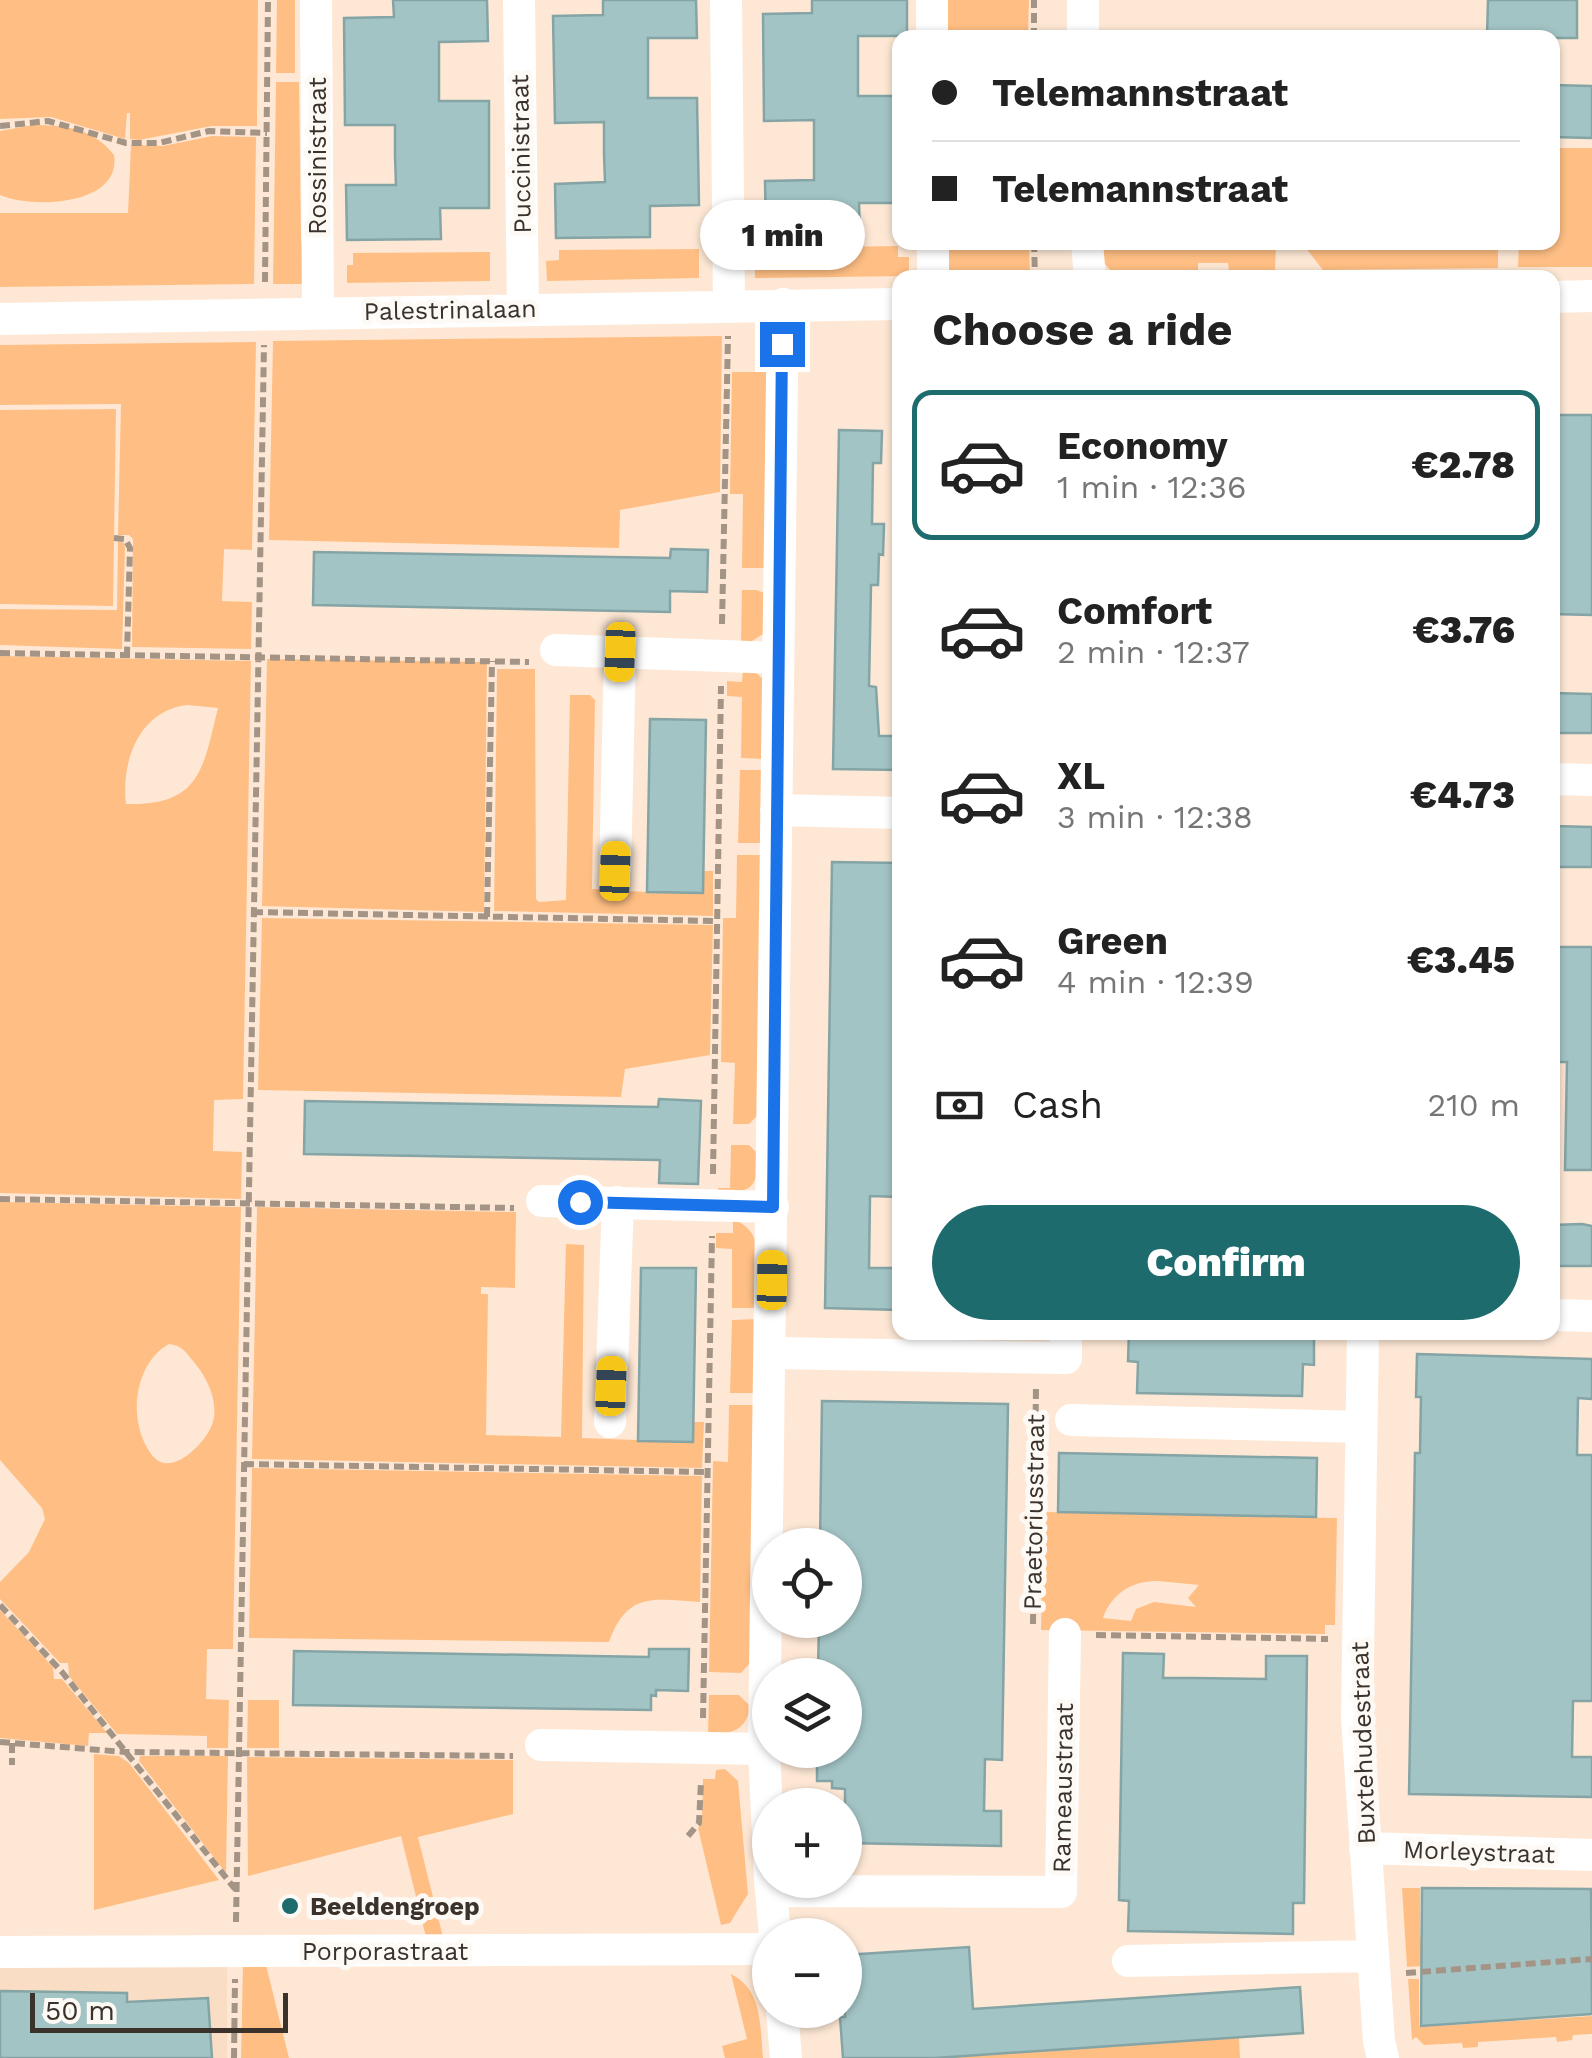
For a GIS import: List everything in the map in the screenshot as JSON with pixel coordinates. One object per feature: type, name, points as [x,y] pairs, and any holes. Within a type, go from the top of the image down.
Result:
[{"type":"street","name":"Rossinistraat","points":[[316,0],[318,312]]},
{"type":"street","name":"Puccinistraat","points":[[518,0],[523,308]]},
{"type":"street","points":[[726,0],[729,305]]},
{"type":"street","points":[[932,0],[932,30]]},
{"type":"street","points":[[1083,0],[1083,30]]},
{"type":"street","points":[[1560,297],[1592,296]]},
{"type":"street","points":[[766,1658],[783,304]]},
{"type":"street","name":"Palestrinalaan","points":[[0,318],[892,304]]},
{"type":"street","points":[[556,650],[778,658]]},
{"type":"street","points":[[615,871],[620,652]]},
{"type":"street","points":[[1560,779],[1592,780]]},
{"type":"street","points":[[776,810],[892,813]]},
{"type":"street","points":[[542,1201],[773,1207]]},
{"type":"street","points":[[610,1422],[618,1202]]},
{"type":"street","points":[[1560,1316],[1592,1316]]},
{"type":"street","name":"Buxtehudestraat","points":[[1362,1340],[1357,1719],[1383,2058]]},
{"type":"street","points":[[771,1353],[1056,1350]]},
{"type":"street","points":[[1071,1420],[1361,1426]]},
{"type":"street","name":"Rameaustraat","points":[[862,1886],[1061,1892],[1065,1634]]},
{"type":"street","points":[[540,1744],[752,1749]]},
{"type":"street","name":"Morleystraat","points":[[1365,1848],[1592,1855]]},
{"type":"street","name":"Porporastraat","points":[[0,1952],[752,1949]]},
{"type":"street","points":[[1128,1960],[1374,1966]]},
{"type":"street","points":[[784,2028],[786,2058]]},
{"type":"path","points":[[234,2058],[268,0]]},
{"type":"path","points":[[1034,0],[1034,30]]},
{"type":"path","points":[[0,126],[48,121],[126,142],[160,142],[209,132],[267,133]]},
{"type":"path","points":[[688,1836],[699,1824],[702,1748],[729,305]]},
{"type":"path","points":[[114,538],[126,539],[130,548],[126,654]]},
{"type":"path","points":[[0,653],[538,662],[556,650]]},
{"type":"path","points":[[487,917],[492,661]]},
{"type":"path","points":[[253,912],[716,921]]},
{"type":"path","points":[[0,1199],[529,1209],[542,1201]]},
{"type":"path","name":"Praetoriusstraat","points":[[1056,1350],[1033,1634],[1065,1634]]},
{"type":"path","points":[[244,1464],[707,1472]]},
{"type":"path","points":[[0,1605],[62,1672],[236,1890]]},
{"type":"path","points":[[1065,1634],[1359,1640]]},
{"type":"path","points":[[0,1742],[125,1752],[530,1756],[540,1744]]},
{"type":"path","points":[[12,1742],[12,1765]]},
{"type":"path","points":[[1374,1966],[1592,1958]]},
{"type":"shaded area","points":[[0,0],[258,0],[257,126],[212,126],[139,140],[130,139],[130,113],[125,139],[51,117],[0,119]]},
{"type":"shaded area","points":[[277,0],[295,0],[295,73],[276,73]]},
{"type":"shaded area","points":[[947,0],[1029,0],[1028,30],[947,30]]},
{"type":"shaded area","points":[[276,82],[299,82],[301,239],[306,284],[273,284]]},
{"type":"shaded area","points":[[33,125],[78,130],[106,146],[114,155],[113,172],[104,185],[90,194],[52,202],[0,195],[0,131]]},
{"type":"shaded area","points":[[212,136],[256,137],[254,284],[0,287],[0,213],[128,213],[131,145],[163,146]]},
{"type":"shaded area","points":[[1560,148],[1592,148],[1592,267],[1518,267],[1519,250],[1560,250]]},
{"type":"shaded area","points":[[892,246],[892,250],[898,250],[898,257],[909,257],[909,270],[892,270],[892,276],[755,278],[755,258],[768,258],[768,248]]},
{"type":"shaded area","points":[[699,249],[699,278],[547,281],[546,261],[559,260],[559,250]]},
{"type":"shaded area","points":[[949,250],[1029,250],[1030,270],[949,270]]},
{"type":"shaded area","points":[[1102,250],[1276,250],[1275,270],[1229,270],[1228,263],[1198,263],[1198,270],[1110,270],[1104,263]]},
{"type":"shaded area","points":[[1307,250],[1498,250],[1498,268],[1323,270]]},
{"type":"shaded area","points":[[490,252],[490,281],[347,283],[347,265],[353,265],[353,253]]},
{"type":"shaded area","points":[[722,336],[720,492],[620,510],[619,548],[269,540],[273,341]]},
{"type":"shaded area","points":[[256,342],[252,550],[224,549],[222,601],[252,602],[251,649],[132,647],[133,539],[118,535],[121,404],[0,405],[0,345]]},
{"type":"shaded area","points":[[732,372],[773,372],[770,568],[742,568],[743,494],[730,494]]},
{"type":"shaded area","points":[[116,409],[113,606],[0,604],[0,410]]},
{"type":"shaded area","points":[[118,541],[125,548],[122,649],[0,645],[0,609],[117,610]]},
{"type":"shaded area","points":[[742,590],[769,595],[763,634],[741,643]]},
{"type":"shaded area","points":[[0,656],[251,661],[243,1099],[214,1100],[213,1151],[242,1152],[241,1199],[0,1193]],"holes":[[[187,705],[218,708],[202,765],[184,790],[151,803],[126,804],[130,755],[145,728],[170,709]]]},
{"type":"shaded area","points":[[267,659],[487,662],[484,912],[262,906]]},
{"type":"shaded area","points":[[497,669],[535,669],[536,899],[566,900],[570,695],[590,695],[595,700],[592,889],[647,892],[703,871],[713,871],[713,916],[494,911]]},
{"type":"shaded area","points":[[743,669],[755,672],[765,681],[766,759],[741,758],[742,697],[727,696],[727,681],[742,682]]},
{"type":"shaded area","points":[[740,770],[766,770],[765,843],[738,843]]},
{"type":"shaded area","points":[[737,855],[764,855],[760,1113],[749,1124],[733,1124],[735,1063],[721,1062],[723,918],[736,918]]},
{"type":"shaded area","points":[[262,918],[713,925],[710,1055],[625,1069],[621,1097],[258,1090]]},
{"type":"shaded area","points":[[731,1145],[749,1145],[760,1156],[756,1177],[745,1190],[718,1194],[718,1188],[730,1188]]},
{"type":"shaded area","points":[[0,1202],[241,1207],[233,1649],[207,1649],[206,1699],[229,1700],[228,1748],[207,1748],[207,1736],[117,1734],[69,1676],[68,1663],[60,1663],[0,1599],[0,1582],[29,1552],[45,1519],[42,1508],[0,1460]],"holes":[[[169,1344],[180,1347],[203,1375],[211,1392],[214,1419],[201,1442],[185,1457],[168,1463],[152,1455],[144,1442],[137,1411],[141,1379],[157,1353]]]},
{"type":"shaded area","points":[[257,1207],[516,1212],[515,1288],[481,1287],[481,1294],[488,1294],[486,1435],[561,1437],[566,1244],[584,1245],[582,1438],[692,1442],[693,1422],[704,1422],[702,1468],[252,1459]]},
{"type":"shaded area","points":[[733,1220],[744,1225],[756,1244],[757,1308],[732,1308],[732,1249],[716,1248],[716,1233],[733,1233]]},
{"type":"shaded area","points":[[757,1319],[756,1393],[730,1393],[732,1320]]},
{"type":"shaded area","points":[[729,1405],[755,1405],[752,1661],[741,1673],[709,1672],[713,1461],[728,1462]]},
{"type":"shaded area","points":[[252,1468],[702,1476],[700,1602],[656,1600],[634,1606],[624,1614],[609,1642],[249,1638]]},
{"type":"shaded area","points":[[1043,1512],[1337,1518],[1335,1625],[1325,1625],[1325,1634],[1041,1630]],"holes":[[[1140,1583],[1199,1585],[1188,1598],[1196,1607],[1154,1602],[1136,1609],[1131,1621],[1103,1618],[1117,1595]]]},
{"type":"shaded area","points":[[0,1610],[53,1667],[54,1679],[62,1679],[107,1733],[89,1733],[88,1746],[0,1738]]},
{"type":"shaded area","points":[[709,1695],[739,1695],[750,1706],[741,1726],[731,1732],[708,1734]]},
{"type":"shaded area","points":[[248,1700],[279,1700],[279,1748],[247,1748]]},
{"type":"shaded area","points":[[94,1754],[119,1756],[129,1763],[219,1880],[94,1910]]},
{"type":"shaded area","points":[[140,1756],[228,1756],[226,1873],[139,1761]]},
{"type":"shaded area","points":[[247,1757],[513,1760],[513,1814],[418,1837],[443,1937],[426,1937],[401,1836],[248,1876]]},
{"type":"shaded area","points":[[725,1769],[738,1781],[748,1894],[730,1923],[721,1925],[698,1828],[702,1824],[703,1779],[715,1779],[716,1770]]},
{"type":"shaded area","points":[[1402,1888],[1420,1888],[1420,1937],[1592,1938],[1592,1955],[1407,1967]]},
{"type":"shaded area","points":[[0,1965],[227,1966],[227,2058],[0,2058]]},
{"type":"shaded area","points":[[243,1965],[266,1965],[289,2058],[241,2058]]},
{"type":"shaded area","points":[[731,1974],[752,1995],[752,2028],[760,2028],[763,2058],[725,2058],[722,2046],[747,2039]]},
{"type":"shaded area","points":[[1408,1979],[1419,1979],[1419,2027],[1592,2016],[1592,2034],[1573,2035],[1572,2040],[1557,2042],[1556,2037],[1478,2042],[1478,2047],[1463,2048],[1462,2043],[1424,2045],[1416,2037],[1412,2040]]},
{"type":"shaded area","points":[[1239,2038],[1240,2058],[935,2058]]},
{"type":"building","points":[[393,0],[487,0],[488,41],[439,42],[439,101],[489,101],[489,208],[440,208],[441,239],[347,240],[346,185],[396,185],[395,125],[345,125],[344,18],[394,17]]},
{"type":"building","points":[[603,0],[696,0],[697,38],[648,38],[648,98],[697,98],[699,205],[650,206],[650,237],[556,238],[555,184],[605,182],[604,122],[555,123],[553,16],[603,15]]},
{"type":"building","points":[[812,0],[907,0],[907,30],[892,30],[892,36],[858,36],[858,96],[892,96],[892,203],[859,203],[860,234],[766,235],[765,181],[814,180],[814,120],[764,121],[763,14],[812,13]]},
{"type":"building","points":[[1488,0],[1577,0],[1577,38],[1560,38],[1560,30],[1487,30]]},
{"type":"building","points":[[1560,85],[1592,86],[1592,138],[1560,137]]},
{"type":"building","points":[[1560,415],[1592,415],[1592,615],[1560,614]]},
{"type":"building","points":[[839,430],[882,431],[881,463],[873,463],[872,524],[884,524],[878,585],[871,585],[869,686],[876,687],[879,736],[892,736],[892,770],[833,769]]},
{"type":"building","points":[[671,549],[708,550],[707,592],[670,591],[670,612],[313,605],[314,552],[670,558]]},
{"type":"building","points":[[1560,693],[1592,694],[1592,733],[1560,733]]},
{"type":"building","points":[[650,719],[706,720],[703,893],[647,892]]},
{"type":"building","points":[[1560,826],[1592,827],[1592,867],[1560,867]]},
{"type":"building","points":[[832,862],[892,863],[892,1197],[870,1196],[869,1268],[892,1268],[892,1310],[825,1308]]},
{"type":"building","points":[[1560,947],[1592,947],[1592,1170],[1565,1170],[1567,1062],[1560,1062]]},
{"type":"building","points":[[659,1099],[701,1101],[698,1184],[659,1183],[660,1160],[304,1154],[305,1101],[658,1107]]},
{"type":"building","points":[[1560,1225],[1592,1226],[1592,1266],[1560,1266]]},
{"type":"building","points":[[641,1268],[696,1268],[693,1442],[638,1441]]},
{"type":"building","points":[[1129,1340],[1314,1340],[1314,1365],[1303,1364],[1302,1396],[1137,1393],[1138,1362],[1128,1361]]},
{"type":"building","points":[[1417,1354],[1592,1359],[1592,1399],[1578,1398],[1577,1455],[1592,1455],[1592,1701],[1573,1701],[1572,1757],[1592,1757],[1592,1797],[1409,1794],[1415,1453],[1420,1453]]},
{"type":"building","points":[[822,1401],[1008,1404],[1002,1760],[985,1759],[984,1811],[1001,1811],[1001,1846],[862,1843],[862,1788],[832,1788],[832,1781],[817,1781],[817,1768],[862,1768],[862,1658],[818,1658],[819,1638],[862,1638],[862,1528],[820,1528]]},
{"type":"building","points":[[1059,1453],[1317,1458],[1316,1517],[1058,1512]]},
{"type":"building","points":[[649,1649],[689,1649],[688,1691],[656,1690],[656,1696],[651,1695],[651,1710],[293,1705],[294,1651],[649,1657]]},
{"type":"building","points":[[1123,1653],[1164,1654],[1163,1678],[1266,1679],[1266,1656],[1307,1656],[1304,1903],[1293,1903],[1293,1934],[1128,1931],[1129,1901],[1119,1900]]},
{"type":"building","points":[[1422,1888],[1591,1889],[1592,2014],[1421,2026]]},
{"type":"building","points":[[969,1947],[973,2009],[1300,1987],[1303,2033],[935,2058],[843,2058],[841,2028],[862,2028],[862,1954]]},
{"type":"building","points":[[0,1991],[127,1993],[127,2002],[208,1998],[212,2058],[0,2058]]},
{"type":"place","name":"Beeldengroep","points":[[290,1906]]},
{"type":"route","points":[[580,1202],[773,1207],[782,344]]}]
